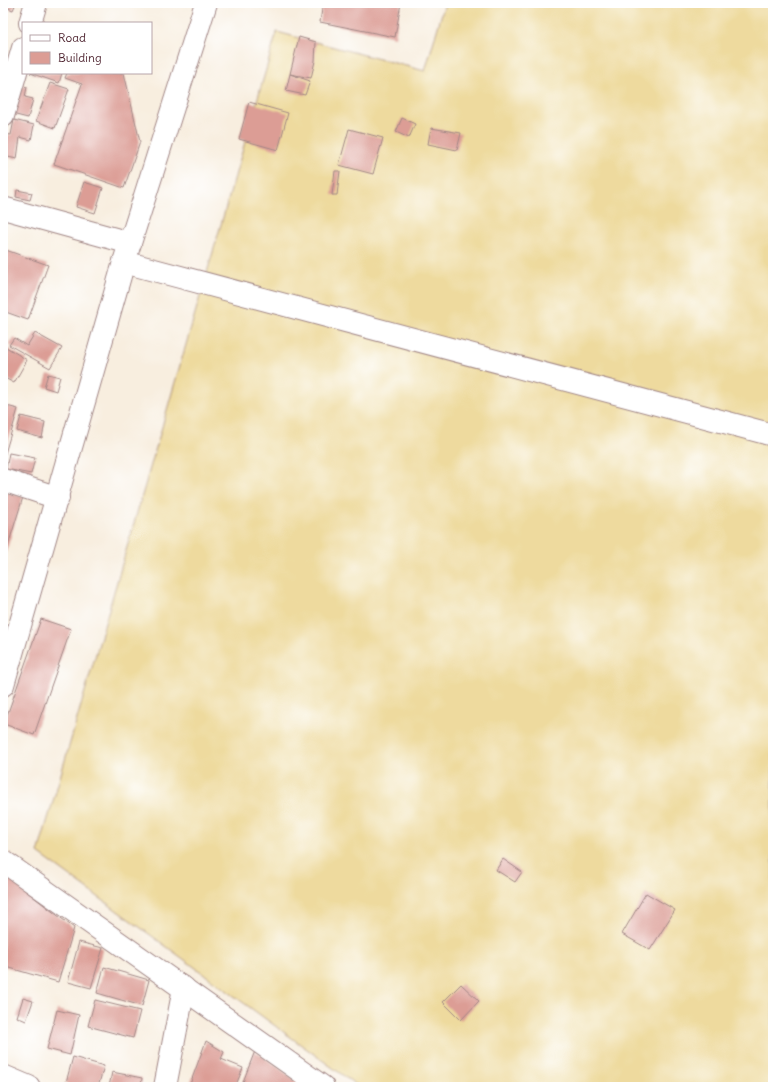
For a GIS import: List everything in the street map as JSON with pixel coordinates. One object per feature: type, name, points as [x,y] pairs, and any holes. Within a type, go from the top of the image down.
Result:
[{"type":"street","points":[[30,22],[36,3]]},
{"type":"street","points":[[3,686],[58,498],[127,252],[206,3]]},
{"type":"street","points":[[3,116],[22,51]]},
{"type":"street","points":[[3,208],[127,252],[773,435]]},
{"type":"street","points":[[3,480],[58,498]]},
{"type":"street","points":[[3,861],[323,1087]]},
{"type":"street","points":[[166,1087],[184,988]]},
{"type":"street","points":[[3,1076],[30,1087]]},
{"type":"sand","points":[[445,3],[773,3],[773,1087],[359,1087],[38,853],[277,32],[425,71]]},
{"type":"building","points":[[3,3],[16,3],[13,10],[3,6]]},
{"type":"building","points":[[323,3],[401,3],[395,37],[320,22]]},
{"type":"building","points":[[299,37],[316,42],[315,61],[311,78],[290,74]]},
{"type":"building","points":[[33,74],[62,74],[59,83]]},
{"type":"building","points":[[67,74],[124,74],[140,142],[124,188],[54,164],[82,84],[65,78]]},
{"type":"building","points":[[290,74],[310,81],[305,95],[286,91]]},
{"type":"building","points":[[50,83],[69,89],[55,128],[36,121]]},
{"type":"building","points":[[19,85],[27,87],[25,97],[33,99],[28,118],[12,114]]},
{"type":"building","points":[[249,102],[288,113],[278,150],[239,139]]},
{"type":"building","points":[[402,118],[415,124],[409,138],[396,132]]},
{"type":"building","points":[[14,120],[34,125],[31,140],[20,137],[17,159],[3,156],[4,134],[11,135]]},
{"type":"building","points":[[431,128],[461,133],[457,150],[428,144]]},
{"type":"building","points":[[349,129],[383,138],[373,174],[339,165]]},
{"type":"building","points":[[335,171],[340,171],[337,195],[332,195]]},
{"type":"building","points":[[84,182],[103,188],[95,213],[76,207]]},
{"type":"building","points":[[17,190],[32,193],[30,200],[16,197]]},
{"type":"building","points":[[3,249],[48,265],[28,320],[3,311]]},
{"type":"building","points":[[35,333],[62,348],[50,368],[9,345],[14,338],[27,346]]},
{"type":"building","points":[[6,347],[27,360],[14,383],[3,377],[3,352]]},
{"type":"building","points":[[48,374],[60,377],[56,391],[44,387]]},
{"type":"building","points":[[3,405],[18,409],[4,457],[3,456]]},
{"type":"building","points":[[21,416],[45,422],[42,438],[17,431]]},
{"type":"building","points":[[9,453],[35,458],[31,474],[6,469]]},
{"type":"building","points":[[4,491],[23,497],[6,552],[3,551]]},
{"type":"building","points":[[41,619],[71,629],[34,735],[4,724]]},
{"type":"building","points":[[503,859],[522,872],[515,882],[496,870]]},
{"type":"building","points":[[5,875],[74,928],[58,982],[3,966],[3,883]]},
{"type":"building","points":[[646,893],[675,910],[650,950],[622,934]]},
{"type":"building","points":[[79,942],[103,948],[91,988],[68,982]]},
{"type":"building","points":[[104,967],[149,980],[142,1006],[97,993]]},
{"type":"building","points":[[461,984],[479,1001],[461,1020],[443,1002]]},
{"type":"building","points":[[23,998],[33,1001],[26,1021],[17,1017]]},
{"type":"building","points":[[95,1000],[140,1011],[133,1038],[88,1026]]},
{"type":"building","points":[[57,1010],[79,1015],[70,1055],[47,1049]]},
{"type":"building","points":[[206,1041],[224,1052],[221,1059],[243,1068],[235,1087],[189,1087]]},
{"type":"building","points":[[255,1051],[305,1087],[241,1087]]},
{"type":"building","points":[[73,1057],[104,1066],[98,1087],[65,1086]]},
{"type":"building","points":[[112,1072],[142,1078],[141,1087],[109,1087]]}]
